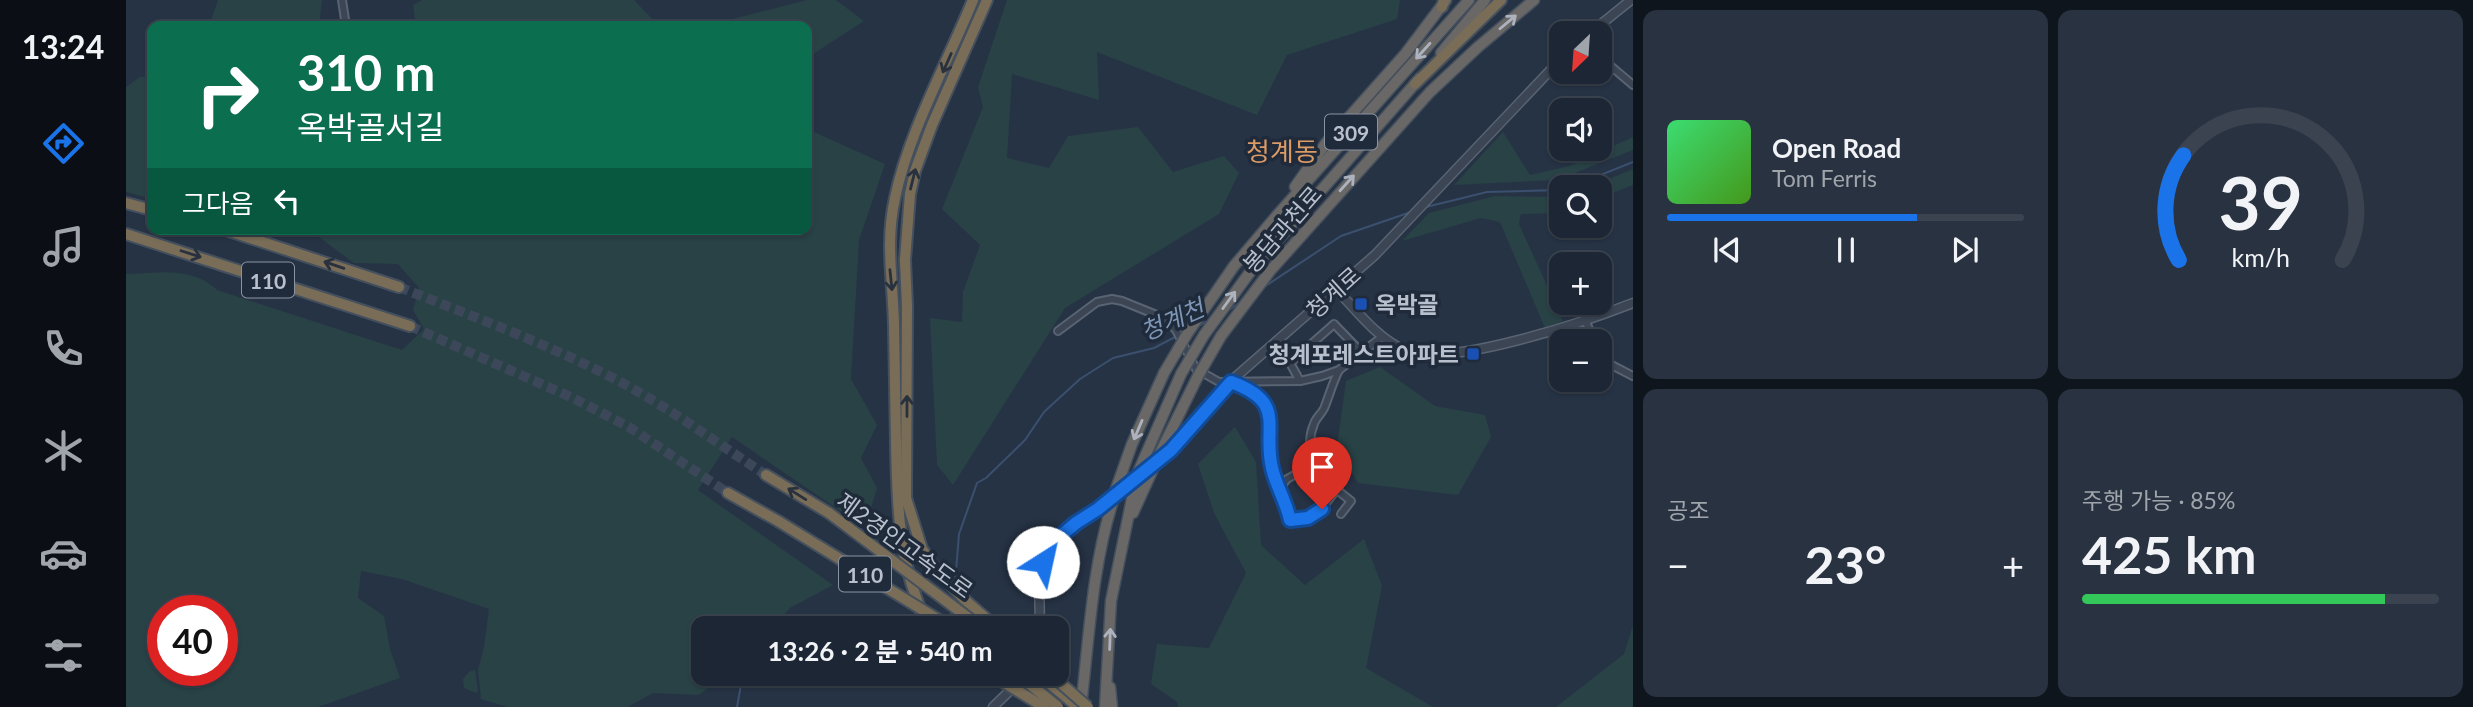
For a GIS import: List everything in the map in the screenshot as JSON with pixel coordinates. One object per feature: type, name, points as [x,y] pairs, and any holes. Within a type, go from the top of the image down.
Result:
[{"type":"highway","points":[[922,616],[911,587],[902,502],[894,318],[888,259],[890,229],[895,197],[904,167],[973,0]]},
{"type":"highway","points":[[983,616],[935,568],[922,549],[902,502],[907,306],[905,260],[909,194],[932,125],[987,0]]},
{"type":"highway","name":"봉담과천로","points":[[1083,707],[1096,573],[1104,529],[1132,444],[1164,373],[1187,334],[1234,266],[1469,0]]},
{"type":"highway","name":"봉담과천로","points":[[1105,707],[1111,600],[1135,484],[1181,374],[1204,335],[1253,268],[1485,0]]},
{"type":"highway","points":[[1415,84],[1500,0]]},
{"type":"highway","name":"봉담과천로","points":[[1124,533],[1197,372],[1270,271],[1430,92],[1534,0]]},
{"type":"highway","name":"봉담과천로","points":[[1279,213],[1326,143],[1406,53],[1444,2]]},
{"type":"highway","points":[[126,203],[147,209]]},
{"type":"highway","name":"110","points":[[126,234],[410,327]]},
{"type":"highway","name":"110","points":[[241,235],[399,287]]},
{"type":"highway","name":"제2경인고속도로","points":[[766,475],[829,513],[966,616]]},
{"type":"highway","name":"제2경인고속도로","points":[[728,493],[932,616]]},
{"type":"highway","name":"봉담과천로","points":[[1108,671],[1112,707]]},
{"type":"highway","points":[[1010,686],[1044,707]]},
{"type":"highway","points":[[1032,686],[1058,707]]},
{"type":"highway","points":[[1054,686],[1083,707]]},
{"type":"highway","points":[[1062,686],[1083,707]]},
{"type":"street","points":[[342,0],[345,21]]},
{"type":"street","points":[[1605,21],[1631,0]]},
{"type":"street","points":[[1612,67],[1633,85]]},
{"type":"street","name":"청계로","points":[[1040,616],[1039,579],[1043,562],[1051,548],[1076,523],[1098,509],[1171,450],[1231,382],[1397,233],[1549,72]]},
{"type":"street","points":[[1336,289],[1382,337],[1407,351],[1426,355],[1445,355],[1547,333],[1633,303]]},
{"type":"street","points":[[1058,331],[1097,302],[1112,299],[1164,318],[1175,330],[1197,372],[1219,382],[1300,381],[1339,370],[1382,337]]},
{"type":"street","points":[[1585,320],[1589,329]]},
{"type":"street","points":[[1300,381],[1290,363],[1334,324],[1362,353]]},
{"type":"street","points":[[1612,365],[1633,376]]},
{"type":"street","points":[[1339,370],[1330,388],[1325,408],[1313,425],[1311,456],[1336,490],[1351,501],[1341,514]]},
{"type":"street","points":[[1231,382],[1247,388],[1261,399],[1267,409],[1272,467],[1290,520],[1308,518],[1322,509],[1336,490]]},
{"type":"street","points":[[1280,488],[1287,479],[1305,468],[1305,462],[1311,456]]},
{"type":"street","points":[[993,707],[1015,686]]},
{"type":"green space","points":[[218,0],[322,0],[320,21],[211,21]]},
{"type":"green space","points":[[422,0],[634,0],[654,21],[415,21],[413,5]]},
{"type":"green space","points":[[807,0],[836,0],[864,21],[812,55],[812,21],[725,21]]},
{"type":"green space","points":[[1007,0],[1400,0],[1397,19],[1287,55],[1257,115],[1097,52],[1099,100],[1012,74],[1007,158],[1049,168],[1068,136],[1138,127],[1173,172],[1224,156],[1239,173],[1219,214],[1065,308],[953,485],[937,465],[930,318],[962,322],[963,292],[980,245],[942,209],[983,107],[978,87]]},
{"type":"green space","points":[[140,77],[147,77],[147,198],[126,192],[126,87]]},
{"type":"green space","points":[[812,129],[885,164],[859,240],[851,379],[877,425],[861,458],[877,488],[865,528],[732,437],[698,490],[833,585],[790,608],[782,616],[691,616],[691,686],[711,686],[699,695],[653,693],[628,707],[507,707],[481,699],[478,670],[489,609],[402,579],[361,571],[358,598],[384,616],[390,649],[400,678],[318,707],[126,707],[126,274],[162,272],[197,277],[217,290],[402,350],[424,329],[413,310],[419,288],[398,264],[354,263],[318,235],[812,235]]},
{"type":"green space","points":[[1503,132],[1530,175],[1580,161],[1605,161],[1570,175],[1549,175],[1549,180],[1454,185]]},
{"type":"green space","points":[[1633,137],[1633,150],[1612,158],[1612,147]]},
{"type":"green space","points":[[1633,169],[1633,185],[1612,193],[1612,178]]},
{"type":"green space","points":[[1495,196],[1549,197],[1549,213],[1521,214],[1519,224],[1549,290],[1549,315],[1560,315],[1563,321],[1545,328],[1500,222],[1481,218],[1402,241],[1429,213]]},
{"type":"green space","points":[[1380,367],[1435,406],[1485,415],[1491,437],[1458,495],[1358,483],[1337,446],[1346,381]]},
{"type":"green space","points":[[1235,427],[1256,462],[1261,545],[1305,585],[1364,539],[1382,586],[1366,668],[1433,707],[1178,707],[1177,702],[1151,684],[1157,644],[1209,648],[1246,573],[1214,513],[1198,464]]},
{"type":"green space","points":[[1633,625],[1633,707],[1556,707],[1624,654]]},
{"type":"green space","points":[[475,670],[476,693],[464,688],[463,679]]},
{"type":"waterway","name":"청계천","points":[[1601,175],[1633,162]]},
{"type":"waterway","name":"청계천","points":[[1426,207],[1487,192],[1549,190]]},
{"type":"waterway","name":"청계천","points":[[1264,287],[1341,236],[1411,212]]},
{"type":"waterway","name":"청계천","points":[[1229,310],[1242,301]]},
{"type":"waterway","name":"청계천","points":[[1198,326],[1208,321]]},
{"type":"waterway","name":"청계천","points":[[955,583],[959,534],[977,483],[986,478],[1025,440],[1044,412],[1080,379],[1113,358],[1154,348],[1177,336]]},
{"type":"waterway","name":"청계천","points":[[949,616],[952,610]]},
{"type":"waterway","name":"청계천","points":[[737,707],[741,686]]},
{"type":"tunnel","points":[[399,287],[530,340],[607,375],[668,410],[766,475]]},
{"type":"tunnel","points":[[410,326],[573,398],[629,427],[728,493]]},
{"type":"place","name":"옥박골","points":[[1361,304]]},
{"type":"place","name":"청계포레스트아파트","points":[[1473,354]]},
{"type":"district","name":"청계동","points":[[1282,151]]},
{"type":"route","points":[[1043,562],[1064,533],[1171,450],[1231,382],[1247,388],[1261,399],[1267,409],[1270,418],[1272,467],[1290,520],[1308,518],[1322,509]]}]
